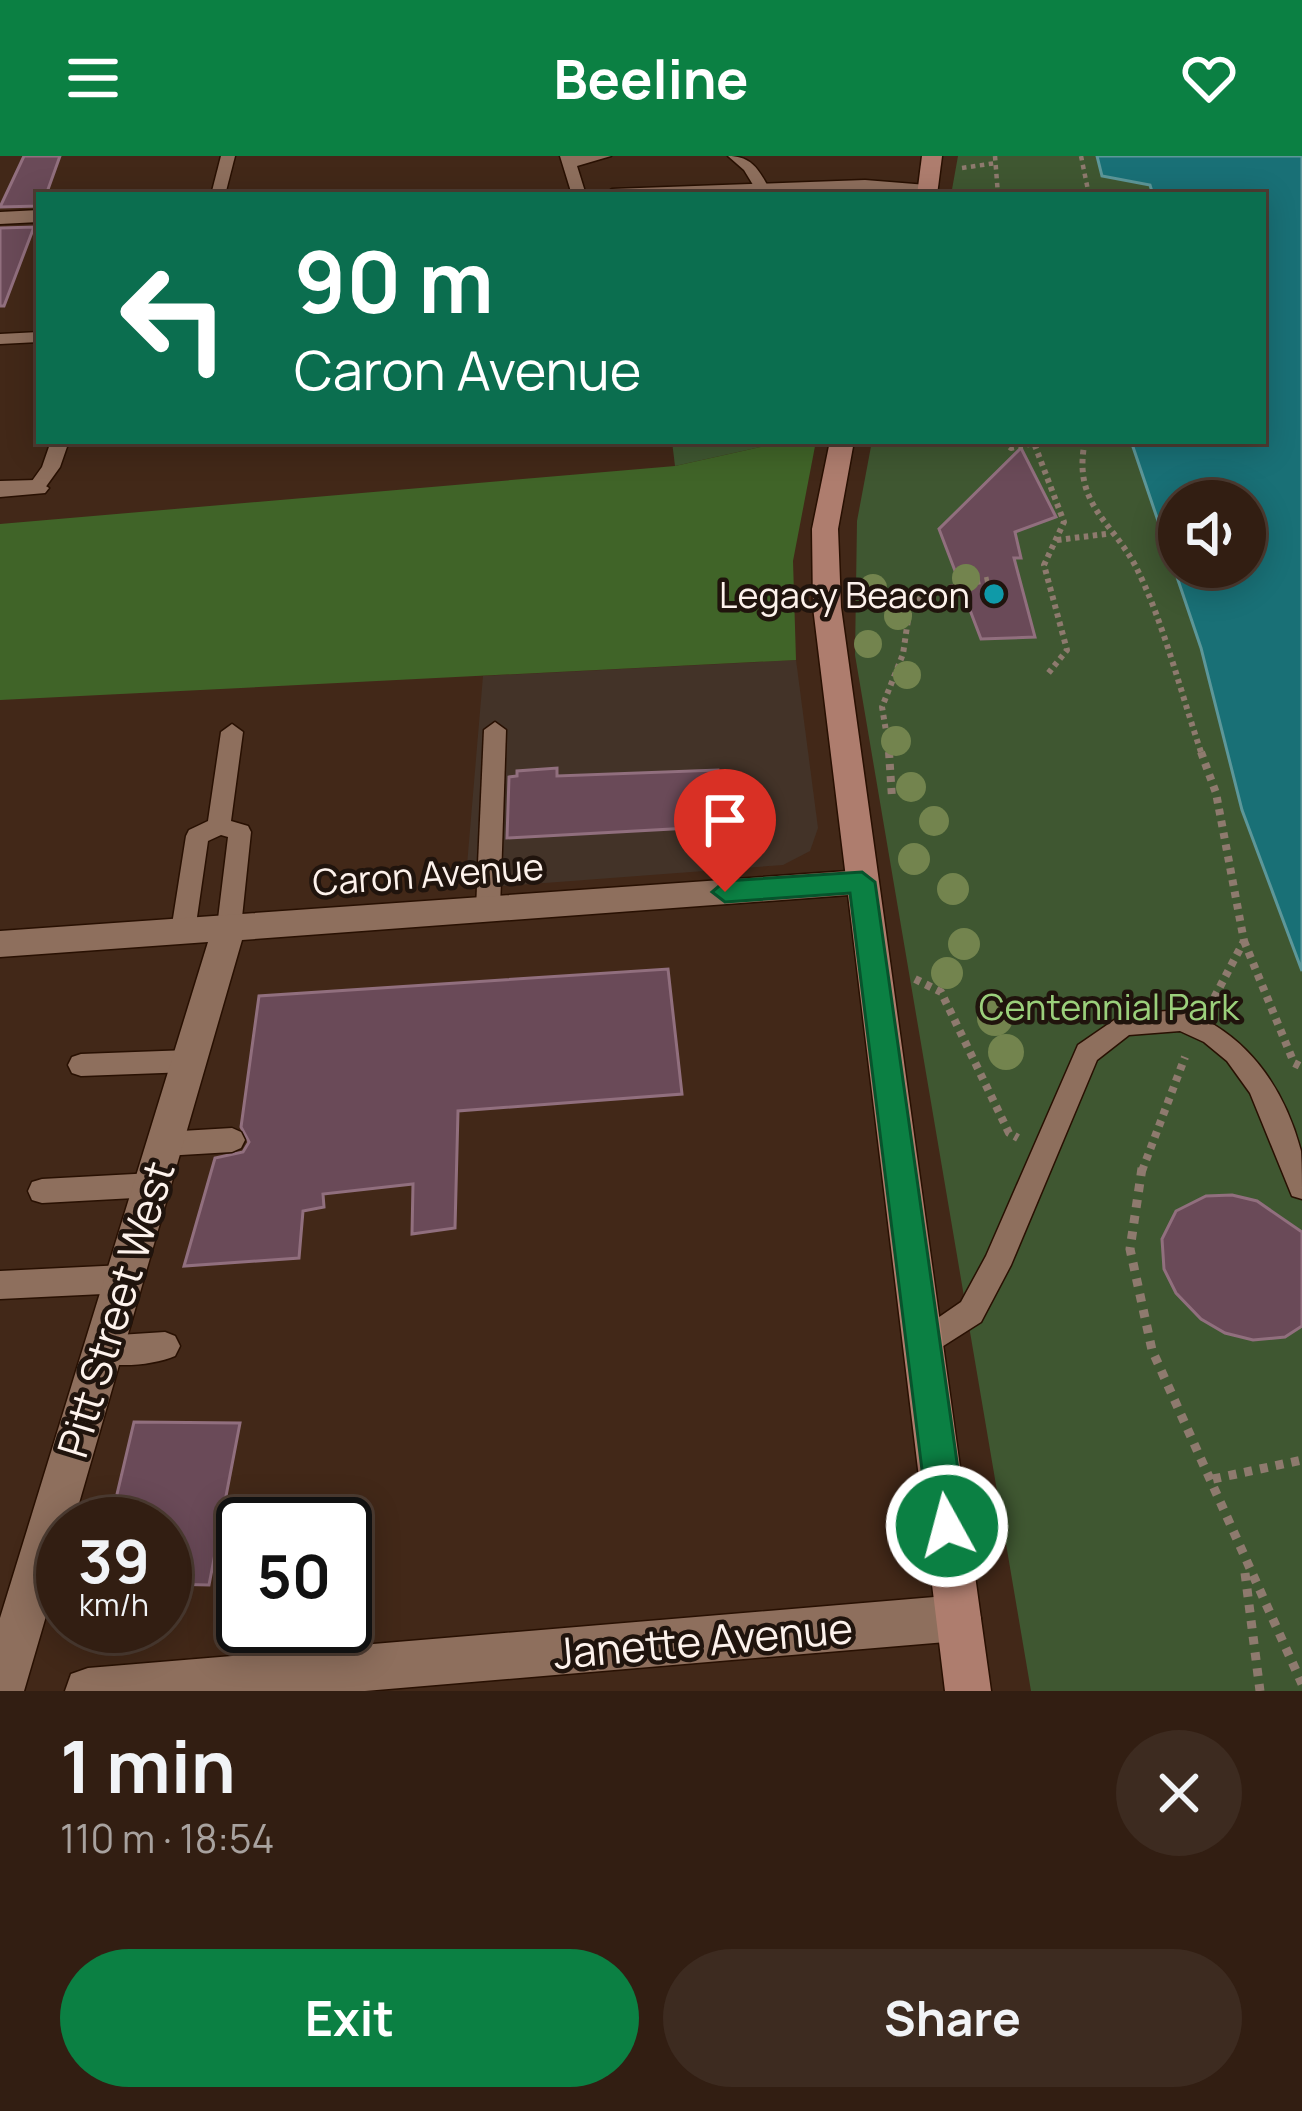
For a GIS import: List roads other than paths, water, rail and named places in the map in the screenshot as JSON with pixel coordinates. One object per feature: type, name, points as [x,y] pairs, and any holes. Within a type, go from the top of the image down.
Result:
[{"type":"main road","points":[[927,192],[932,156]]},
{"type":"main road","points":[[842,444],[825,530],[827,608],[968,1691]]},
{"type":"street","points":[[703,192],[865,186],[918,192]]},
{"type":"street","points":[[0,218],[36,216]]},
{"type":"street","points":[[0,489],[36,488]]},
{"type":"street","name":"Caron Avenue","points":[[0,944],[862,882]]},
{"type":"street","name":"Pitt Street West","points":[[1,1691],[229,927]]},
{"type":"street","name":"Janette Avenue","points":[[88,1691],[283,1683],[958,1618]]},
{"type":"lane","points":[[219,192],[228,156]]},
{"type":"lane","points":[[578,192],[569,160],[604,156]]},
{"type":"lane","points":[[734,156],[749,168],[763,190]]},
{"type":"lane","points":[[0,339],[36,337]]},
{"type":"lane","points":[[36,488],[52,467],[59,444]]},
{"type":"lane","points":[[488,909],[495,730]]},
{"type":"lane","points":[[219,826],[232,732]]},
{"type":"lane","points":[[183,931],[197,836],[219,826],[241,832],[229,927]]},
{"type":"lane","points":[[926,1343],[971,1312],[997,1265],[1087,1053],[1123,1025],[1181,1020],[1214,1034],[1236,1053],[1262,1088],[1302,1186]]},
{"type":"lane","points":[[81,1065],[189,1061]]},
{"type":"lane","points":[[164,1144],[232,1140]]},
{"type":"lane","points":[[42,1191],[152,1185]]},
{"type":"lane","points":[[0,1285],[124,1279]]},
{"type":"lane","points":[[103,1350],[165,1346]]},
{"type":"lane","points":[[283,1683],[287,1653]]},
{"type":"water","points":[[1097,156],[1302,156],[1302,971],[1242,810],[1181,588],[1266,588],[1266,480],[1158,480],[1158,521],[1132,444],[1266,444],[1266,192],[1152,192],[1150,185],[1102,176]]},
{"type":"place","name":"Legacy Beacon","points":[[994,594]]},
{"type":"park label","name":"Centennial Park","points":[[1109,1006]]}]
